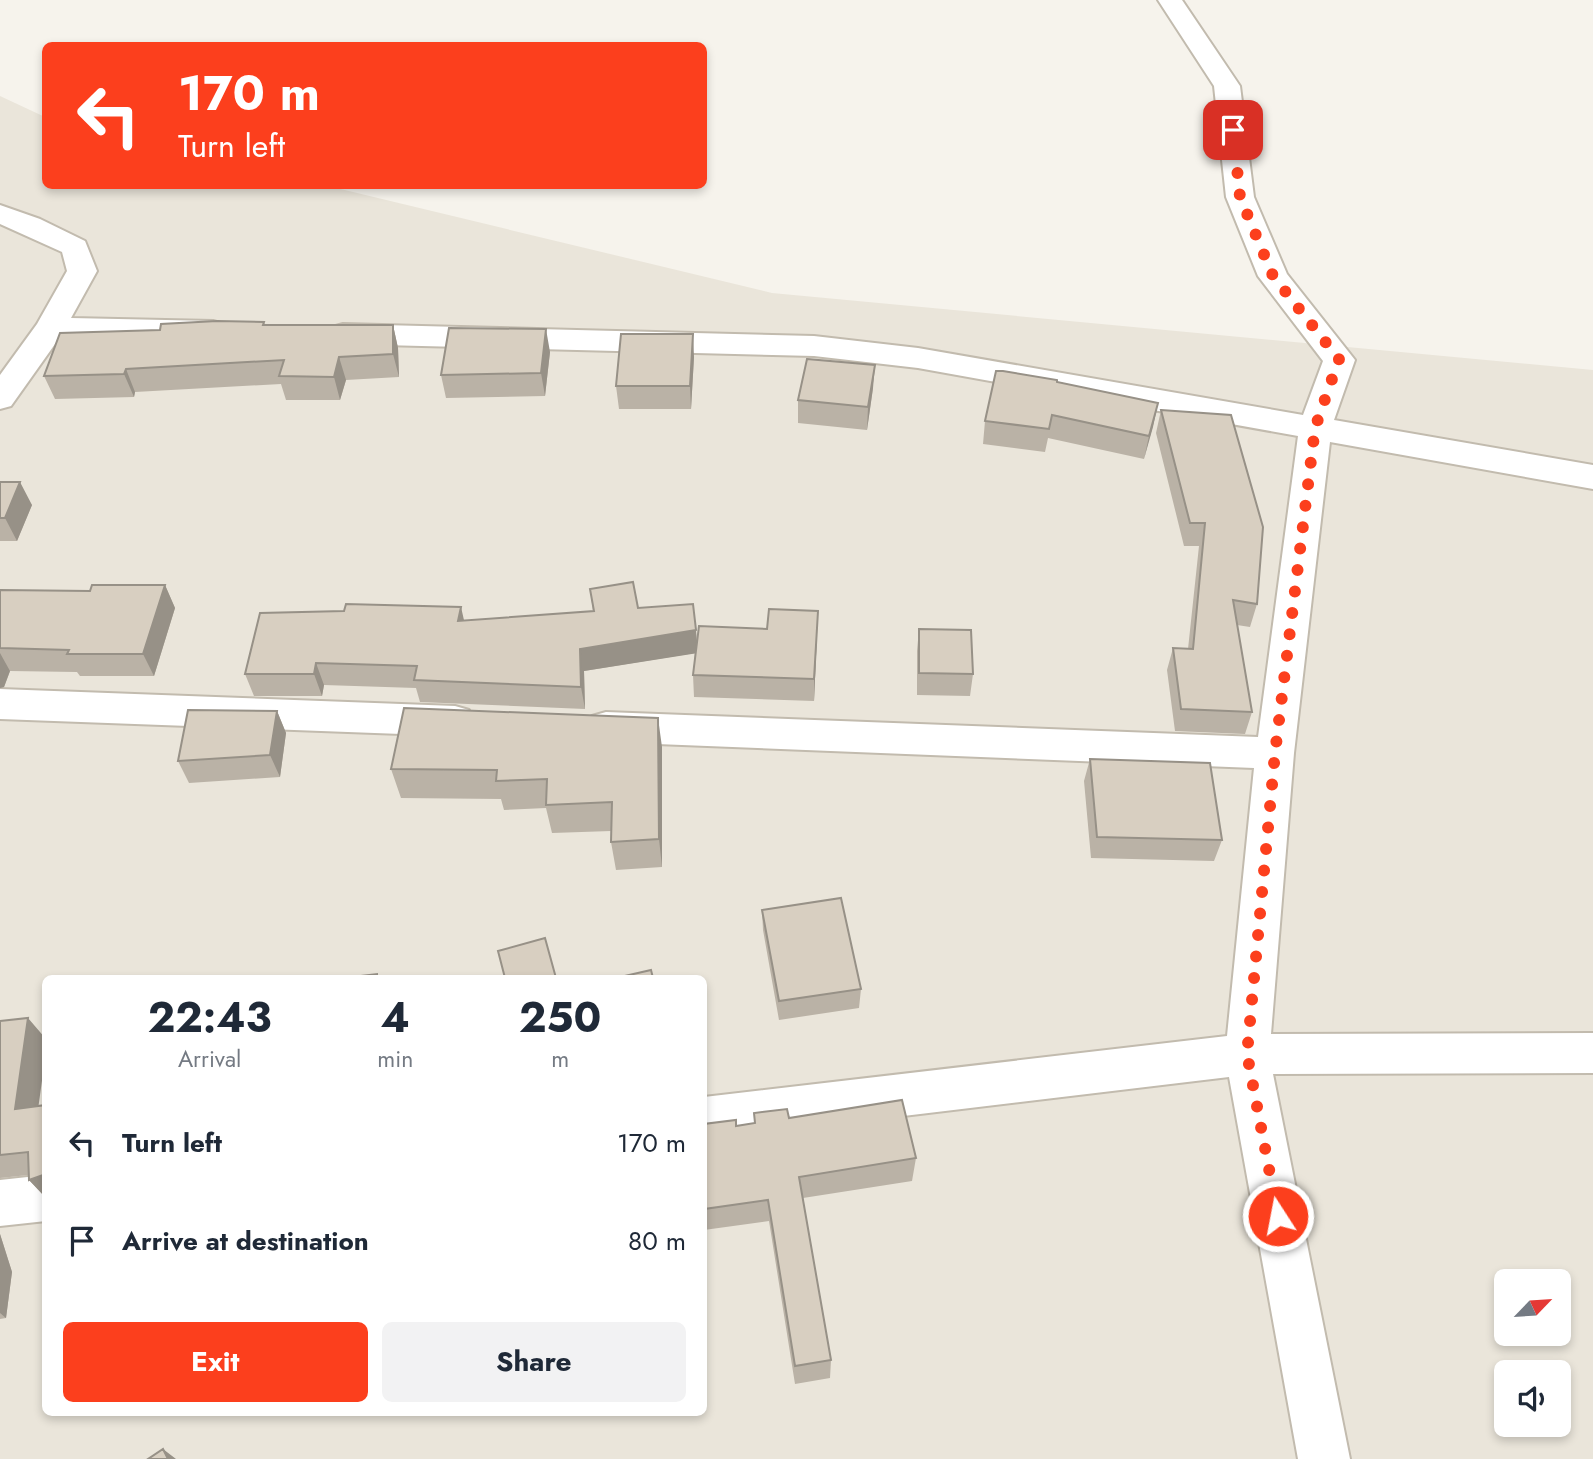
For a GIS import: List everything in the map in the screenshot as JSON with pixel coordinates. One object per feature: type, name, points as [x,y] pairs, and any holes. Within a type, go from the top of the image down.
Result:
[{"type":"street","points":[[1170,0],[1227,86],[1240,197],[1273,276],[1339,359],[1315,428],[1275,753],[1247,1054],[1324,1459]]},
{"type":"street","points":[[0,214],[75,247],[82,271],[51,327],[11,365],[0,398]]},
{"type":"street","points":[[51,327],[240,331]]},
{"type":"street","points":[[308,333],[814,346],[918,358],[1593,477]]},
{"type":"street","points":[[0,704],[485,722]]},
{"type":"street","points":[[568,726],[1275,753]]},
{"type":"street","points":[[707,1119],[1247,1054],[1593,1053]]},
{"type":"street","points":[[0,1203],[42,1198]]},
{"type":"shaded area","points":[[0,96],[42,116],[42,189],[340,189],[772,293],[1593,370],[1593,1459],[0,1459]]},
{"type":"building","points":[[264,322],[263,325],[393,325],[393,354],[339,357],[334,377],[279,376],[284,360],[126,369],[124,374],[44,376],[60,333],[160,330],[161,324]]},
{"type":"building","points":[[449,328],[546,329],[541,373],[441,375]]},
{"type":"building","points":[[621,334],[693,334],[690,386],[616,386]]},
{"type":"building","points":[[807,359],[875,365],[868,407],[798,400]]},
{"type":"building","points":[[996,371],[1057,380],[1158,403],[1149,436],[1052,415],[1049,429],[985,421]]},
{"type":"building","points":[[1161,410],[1231,415],[1263,527],[1257,604],[1233,600],[1252,712],[1181,709],[1173,648],[1193,649],[1205,523],[1190,523]]},
{"type":"building","points":[[0,482],[20,482],[5,518],[0,518]]},
{"type":"building","points":[[633,582],[638,608],[693,604],[696,630],[580,649],[581,687],[414,680],[417,666],[316,663],[314,674],[245,674],[260,613],[344,611],[346,604],[461,607],[458,621],[594,611],[590,589]]},
{"type":"building","points":[[92,585],[165,585],[143,654],[67,654],[69,650],[0,648],[0,590],[90,591]]},
{"type":"building","points":[[769,609],[818,611],[814,679],[693,675],[699,626],[767,629]]},
{"type":"building","points":[[919,629],[971,630],[973,674],[919,673]]},
{"type":"building","points":[[404,708],[658,718],[659,839],[611,842],[612,802],[546,805],[547,779],[496,781],[497,770],[391,769]]},
{"type":"building","points":[[188,710],[277,711],[270,755],[178,761]]},
{"type":"building","points":[[1090,759],[1210,763],[1222,840],[1097,837]]},
{"type":"building","points":[[841,898],[861,989],[779,1001],[762,910]]},
{"type":"building","points":[[545,938],[555,975],[504,975],[498,951]]},
{"type":"building","points":[[651,970],[652,975],[629,975]]},
{"type":"building","points":[[28,1018],[15,1109],[42,1106],[42,1175],[29,1180],[28,1152],[0,1155],[0,1021]]},
{"type":"building","points":[[902,1100],[916,1158],[799,1177],[831,1360],[795,1366],[768,1200],[707,1209],[707,1124],[736,1120],[736,1126],[755,1123],[754,1113],[787,1109],[789,1118]]},
{"type":"building","points":[[163,1449],[168,1459],[148,1459]]},
{"type":"route","points":[[1233,130],[1240,197],[1273,276],[1339,359],[1315,428],[1275,753],[1247,1054],[1278,1216]]}]
